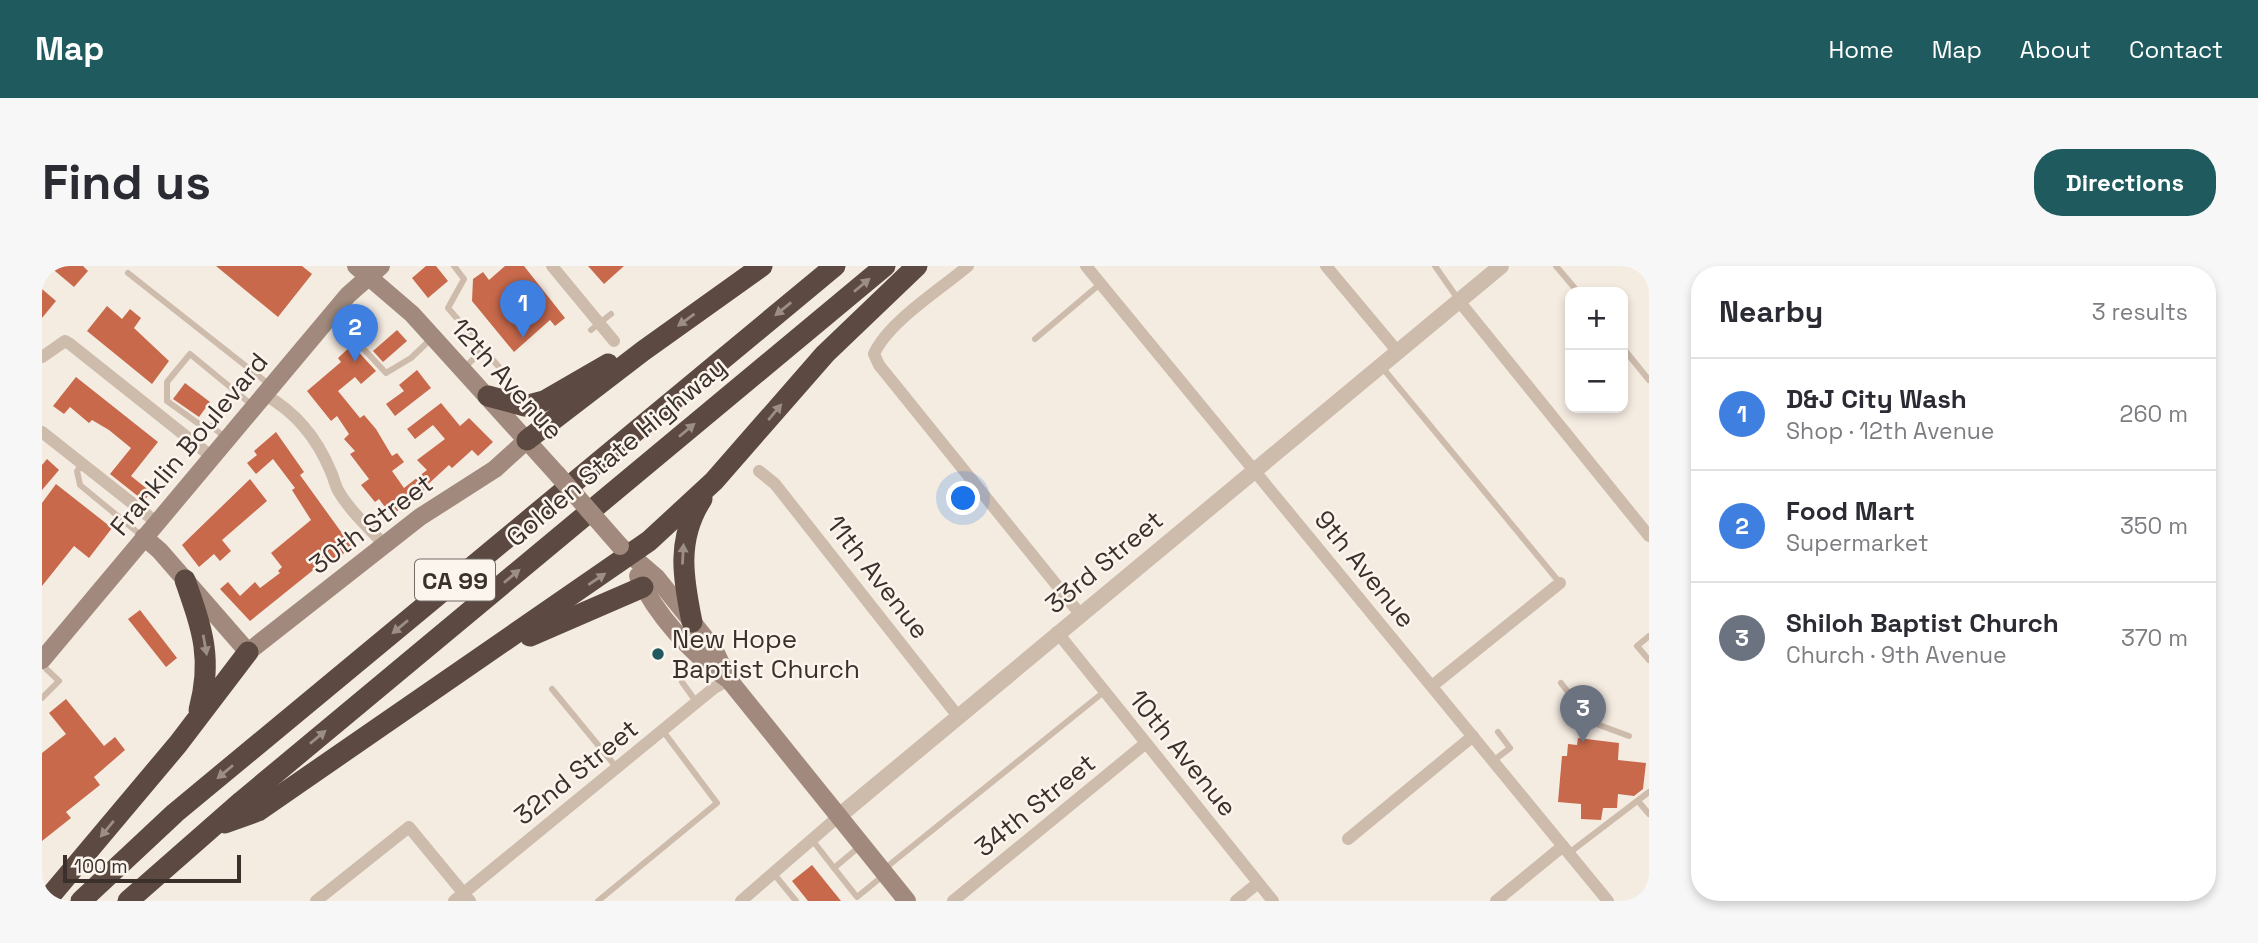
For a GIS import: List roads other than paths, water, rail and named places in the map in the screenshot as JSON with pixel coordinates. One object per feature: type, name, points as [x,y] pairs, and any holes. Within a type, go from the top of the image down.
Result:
[{"type":"highway","points":[[533,448],[643,351],[762,266]]},
{"type":"highway","name":"Golden State Highway","points":[[81,901],[186,805],[835,266]]},
{"type":"highway","name":"Golden State Highway","points":[[128,901],[210,828],[885,266]]},
{"type":"highway","points":[[692,622],[683,577],[684,543],[697,507],[714,481],[825,354],[917,266]]},
{"type":"highway","points":[[488,397],[525,406],[544,401],[605,365],[643,351]]},
{"type":"highway","points":[[210,828],[258,811],[481,659],[714,481]]},
{"type":"highway","points":[[185,580],[204,634],[208,658],[206,685],[197,719]]},
{"type":"highway","points":[[481,659],[643,587]]},
{"type":"highway","points":[[46,901],[197,719],[248,652]]},
{"type":"main road","name":"Franklin Boulevard","points":[[42,662],[368,269]]},
{"type":"main road","name":"12th Avenue","points":[[368,269],[463,369],[624,551],[656,577],[714,649],[729,680],[884,872],[900,899]]},
{"type":"main road","name":"30th Street","points":[[248,652],[430,511],[533,448]]},
{"type":"main road","points":[[144,537],[248,652]]},
{"type":"main road","name":"12th Avenue","points":[[624,551],[643,587],[703,661],[729,680]]},
{"type":"street","points":[[552,266],[595,327],[614,341]]},
{"type":"street","points":[[968,266],[896,325],[878,344],[874,354],[879,365],[1080,614]]},
{"type":"street","name":"9th Avenue","points":[[1086,266],[1608,901]]},
{"type":"street","points":[[1326,266],[1398,352]]},
{"type":"street","name":"33rd Street","points":[[741,901],[957,715],[1501,266]]},
{"type":"street","points":[[1459,301],[1649,536]]},
{"type":"street","points":[[42,357],[65,341],[212,457]]},
{"type":"street","points":[[264,396],[282,405],[300,421],[317,444],[344,499],[384,545]]},
{"type":"street","points":[[42,432],[156,522]]},
{"type":"street","name":"11th Avenue","points":[[759,471],[775,484],[957,715]]},
{"type":"street","points":[[1432,686],[1560,583]]},
{"type":"street","name":"10th Avenue","points":[[1058,632],[1273,901]]},
{"type":"street","name":"32nd Street","points":[[462,898],[617,768],[729,680]]},
{"type":"street","points":[[1348,839],[1473,736]]},
{"type":"street","name":"34th Street","points":[[953,901],[1146,743]]},
{"type":"street","points":[[316,901],[409,827],[462,898]]},
{"type":"street","points":[[1496,901],[1566,850]]},
{"type":"street","points":[[1236,901],[1258,883]]},
{"type":"lane","points":[[454,266],[464,279],[448,308],[499,367]]},
{"type":"lane","points":[[1436,266],[1459,301]]},
{"type":"lane","points":[[1556,266],[1574,287]]},
{"type":"lane","points":[[128,274],[264,396]]},
{"type":"lane","points":[[1035,339],[1100,284]]},
{"type":"lane","points":[[595,327],[611,314]]},
{"type":"lane","points":[[332,315],[386,373],[411,358],[433,337]]},
{"type":"lane","points":[[463,369],[484,349]]},
{"type":"lane","points":[[1625,350],[1649,380]]},
{"type":"lane","points":[[228,439],[211,426],[199,424],[167,401],[167,382],[190,354],[264,396]]},
{"type":"lane","points":[[1381,366],[1560,583]]},
{"type":"lane","points":[[83,464],[78,471],[80,485],[144,537]]},
{"type":"lane","points":[[1649,636],[1637,646],[1649,660]]},
{"type":"lane","points":[[42,662],[59,681],[42,698]]},
{"type":"lane","points":[[682,682],[697,703]]},
{"type":"lane","points":[[1561,683],[1591,722],[1629,736]]},
{"type":"lane","points":[[552,689],[617,768]]},
{"type":"lane","points":[[813,841],[859,899],[884,872],[1105,691]]},
{"type":"lane","points":[[598,901],[717,803],[663,731]]},
{"type":"lane","points":[[1493,761],[1510,748],[1498,732]]},
{"type":"lane","points":[[1566,850],[1649,792]]},
{"type":"lane","points":[[1638,801],[1649,814]]},
{"type":"lane","points":[[834,868],[862,845]]},
{"type":"lane","points":[[774,874],[796,901]]},
{"type":"place","name":"D&J City Wash","points":[[523,338]]},
{"type":"place","name":"Food Mart","points":[[355,362]]},
{"type":"place","name":"New Hope Baptist Church","points":[[658,654]]},
{"type":"place","name":"Shiloh Baptist Church","points":[[1583,743]]}]
